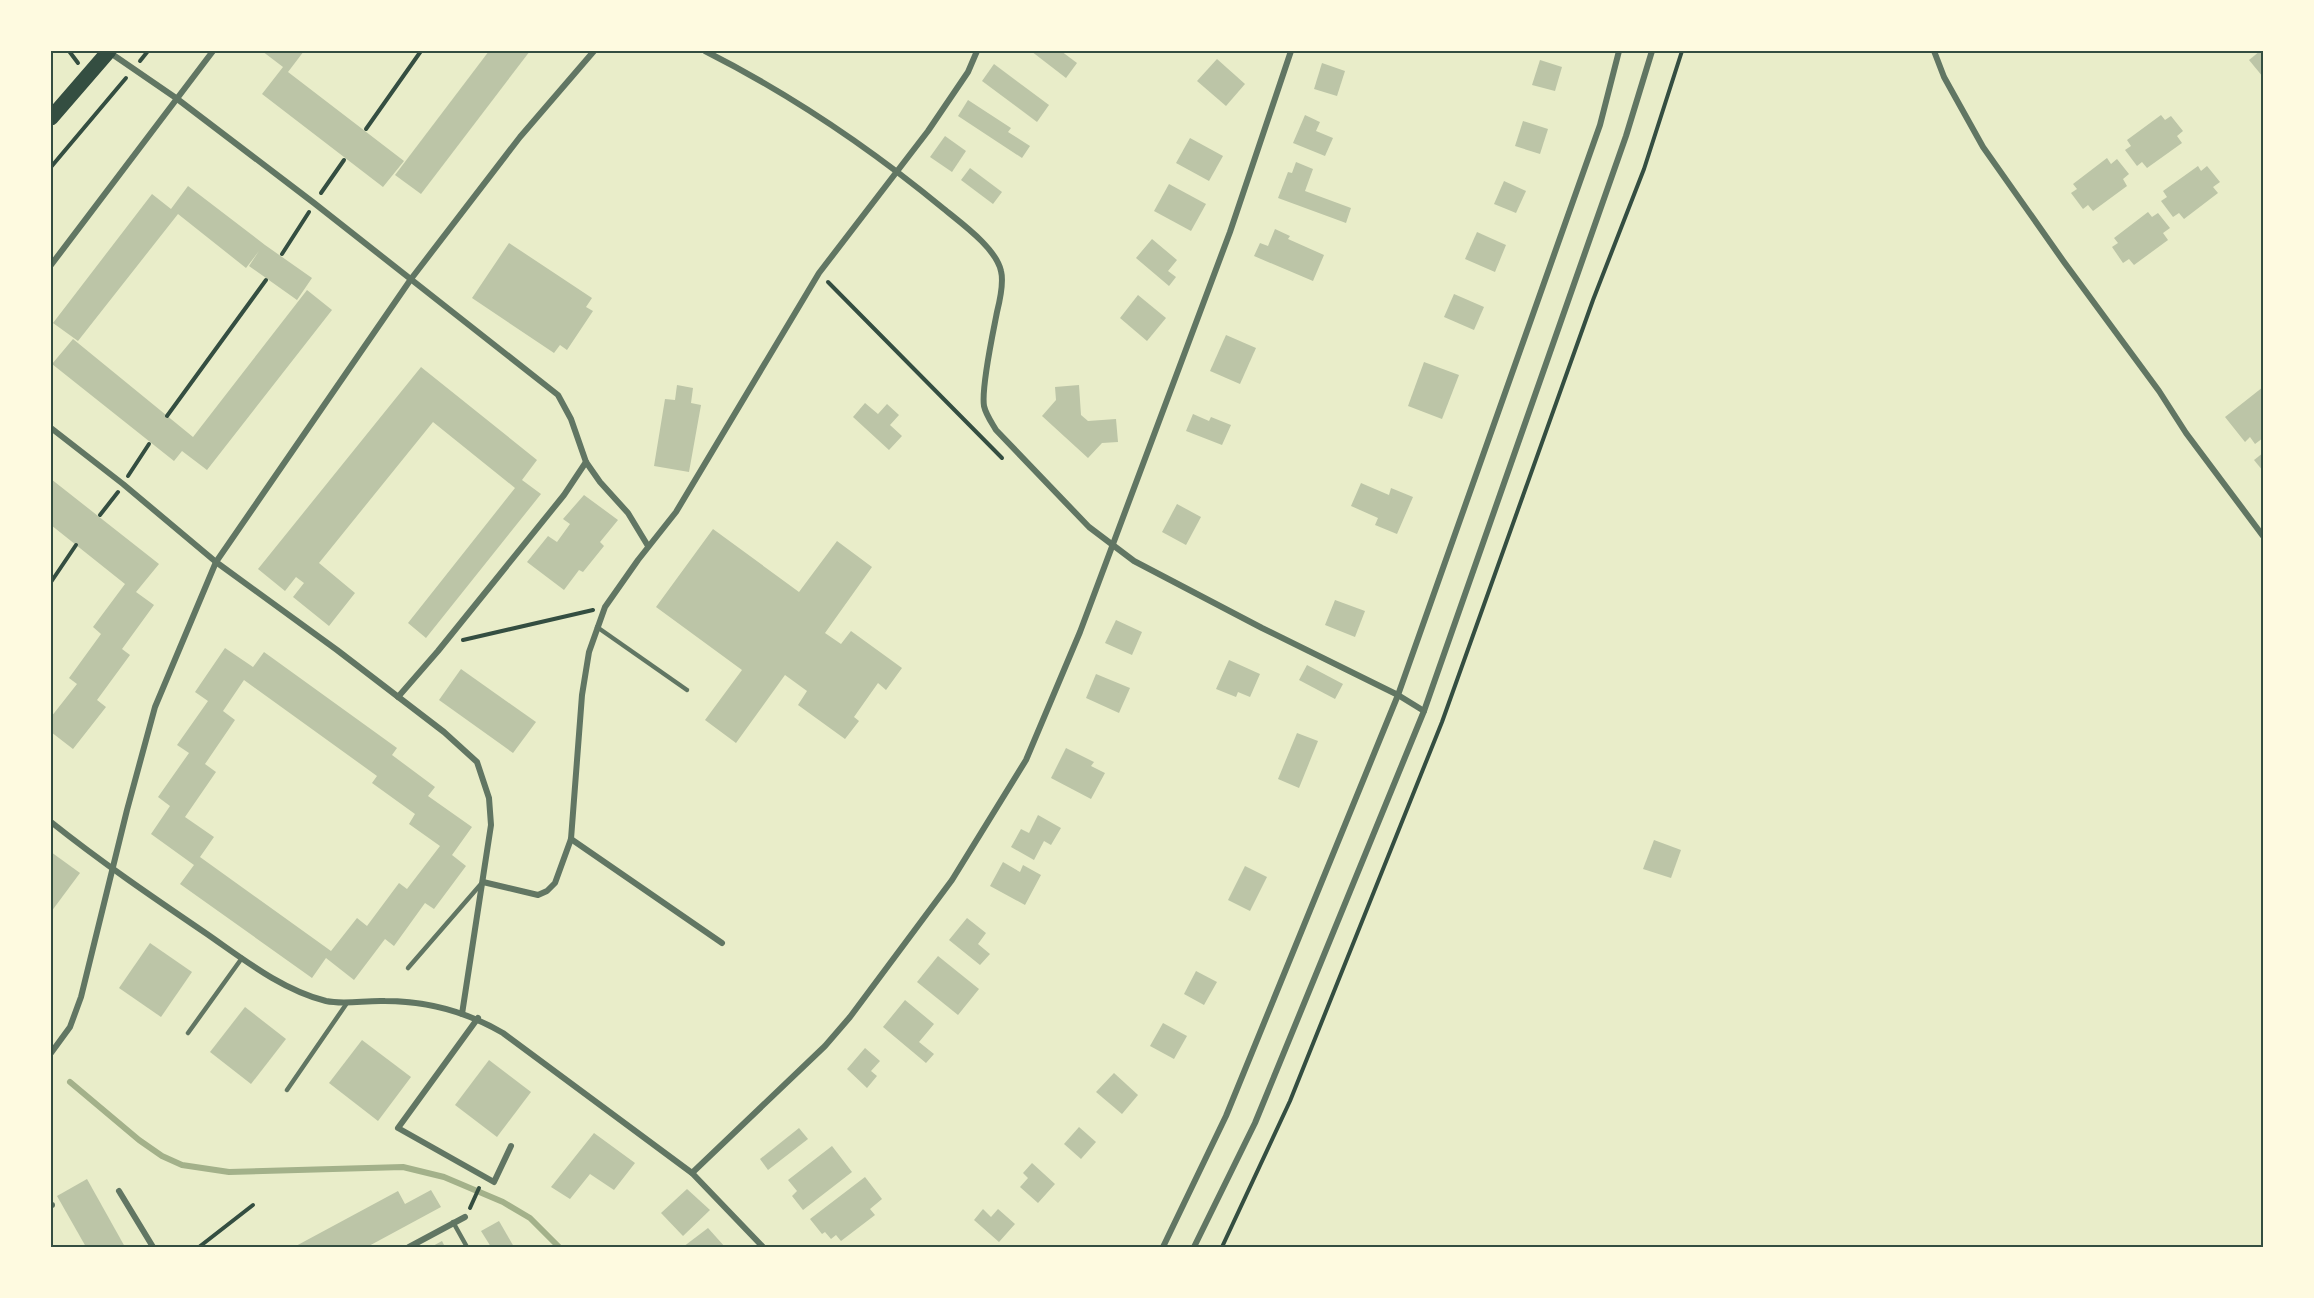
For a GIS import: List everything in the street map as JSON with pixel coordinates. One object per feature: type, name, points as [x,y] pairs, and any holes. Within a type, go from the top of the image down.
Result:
[{"type":"main road","points":[[51,118],[108,51]]},
{"type":"street","points":[[108,51],[132,70],[176,98],[314,203],[558,395],[571,419],[586,462],[600,482],[628,513],[648,546]]},
{"type":"street","points":[[51,265],[213,51]]},
{"type":"street","points":[[51,1053],[70,1027],[81,997],[127,810],[155,708],[216,562],[411,279],[520,136],[594,51]]},
{"type":"street","points":[[705,51],[747,72],[776,90],[897,171],[962,223],[993,253],[1002,272],[1001,295],[992,339],[984,405],[996,430],[1089,527],[1134,561],[1262,628],[1398,695],[1424,711]]},
{"type":"street","points":[[483,882],[538,895],[547,891],[555,883],[571,839],[582,695],[589,652],[605,608],[648,546],[676,512],[819,273],[897,171],[961,81],[977,51]]},
{"type":"street","points":[[692,1173],[825,1046],[844,1024],[952,880],[1026,760],[1080,632],[1230,232],[1291,51]]},
{"type":"street","points":[[1163,1247],[1226,1116],[1398,695],[1600,125],[1619,51]]},
{"type":"street","points":[[1194,1247],[1255,1123],[1424,711],[1626,136],[1652,51]]},
{"type":"street","points":[[1935,51],[1944,77],[1983,147],[2159,391],[2186,433],[2263,536]]},
{"type":"street","points":[[51,428],[123,484],[216,562],[444,732],[477,762],[491,808],[483,882],[462,1014]]},
{"type":"street","points":[[398,697],[564,495],[586,462]]},
{"type":"street","points":[[51,822],[242,958],[299,991],[327,1001],[346,1003],[407,1001],[437,1005],[478,1018],[503,1033],[692,1173],[763,1247]]},
{"type":"street","points":[[571,839],[722,943]]},
{"type":"street","points":[[478,1018],[398,1128],[494,1182],[512,1146]]},
{"type":"street","points":[[119,1191],[153,1247]]},
{"type":"street","points":[[409,1247],[465,1217]]},
{"type":"lane","points":[[597,627],[687,690]]},
{"type":"lane","points":[[408,968],[483,882]]},
{"type":"lane","points":[[188,1033],[242,958]]},
{"type":"lane","points":[[287,1090],[346,1003]]},
{"type":"lane","points":[[453,1222],[467,1247]]},
{"type":"path","points":[[51,167],[148,51]]},
{"type":"path","points":[[366,129],[421,51]]},
{"type":"path","points":[[1222,1247],[1290,1101],[1442,722],[1593,300],[1644,169],[1682,51]]},
{"type":"path","points":[[282,254],[344,160]]},
{"type":"path","points":[[819,273],[969,425]]},
{"type":"path","points":[[167,416],[266,280]]},
{"type":"path","points":[[51,582],[76,545]]},
{"type":"path","points":[[438,651],[456,642],[605,608]]},
{"type":"path","points":[[470,1209],[478,1190]]},
{"type":"path","points":[[199,1247],[253,1205]]},
{"type":"building","points":[[262,51],[304,51],[288,72],[404,161],[383,187],[262,94],[283,67]]},
{"type":"building","points":[[489,51],[530,51],[421,194],[395,175]]},
{"type":"building","points":[[1031,51],[1061,51],[1077,63],[1066,78]]},
{"type":"building","points":[[2263,51],[2263,77],[2249,60]]},
{"type":"building","points":[[1217,59],[1245,84],[1226,106],[1197,81]]},
{"type":"building","points":[[1540,60],[1562,67],[1555,91],[1532,85]]},
{"type":"building","points":[[1322,63],[1345,71],[1337,96],[1314,89]]},
{"type":"building","points":[[994,64],[1049,105],[1037,122],[982,81]]},
{"type":"building","points":[[968,100],[1011,128],[1008,132],[1030,146],[1022,158],[958,116]]},
{"type":"building","points":[[1305,115],[1320,122],[1316,131],[1333,138],[1325,156],[1293,143]]},
{"type":"building","points":[[2161,115],[2165,120],[2171,116],[2183,131],[2177,136],[2182,143],[2147,168],[2142,162],[2137,166],[2125,150],[2131,146],[2127,140]]},
{"type":"building","points":[[1523,121],[1548,129],[1540,154],[1515,146]]},
{"type":"building","points":[[945,136],[966,151],[952,172],[930,157]]},
{"type":"building","points":[[1190,138],[1223,156],[1209,181],[1176,163]]},
{"type":"building","points":[[2107,158],[2111,164],[2117,159],[2129,174],[2123,179],[2127,186],[2093,211],[2088,205],[2083,209],[2071,193],[2077,189],[2073,184]]},
{"type":"building","points":[[1296,162],[1313,169],[1305,191],[1351,208],[1346,223],[1278,198],[1288,172],[1292,173]]},
{"type":"building","points":[[2198,166],[2201,171],[2207,166],[2220,182],[2213,187],[2218,193],[2184,219],[2179,213],[2173,217],[2161,201],[2167,197],[2163,191]]},
{"type":"building","points":[[970,168],[1002,192],[993,204],[961,180]]},
{"type":"building","points":[[1504,181],[1526,191],[1516,213],[1494,204]]},
{"type":"building","points":[[1169,184],[1206,204],[1191,231],[1154,211]]},
{"type":"building","points":[[188,186],[312,278],[297,300],[249,266],[259,251],[246,268],[178,214],[78,341],[53,323],[152,194],[171,209]]},
{"type":"building","points":[[2148,212],[2152,217],[2158,213],[2170,228],[2163,233],[2168,240],[2134,265],[2129,259],[2123,263],[2112,247],[2118,243],[2114,238]]},
{"type":"building","points":[[1275,229],[1290,236],[1288,239],[1324,255],[1313,281],[1254,256],[1260,243],[1268,246]]},
{"type":"building","points":[[1477,232],[1506,245],[1495,272],[1465,259]]},
{"type":"building","points":[[1152,239],[1177,260],[1168,271],[1176,277],[1169,286],[1136,258]]},
{"type":"building","points":[[509,243],[592,298],[586,307],[593,311],[567,350],[560,345],[554,353],[472,298]]},
{"type":"building","points":[[307,290],[332,310],[207,470],[182,451],[174,461],[52,364],[73,339],[193,437]]},
{"type":"building","points":[[1454,294],[1484,307],[1474,330],[1444,317]]},
{"type":"building","points":[[1138,295],[1166,318],[1147,341],[1120,318]]},
{"type":"building","points":[[1226,335],[1256,348],[1240,384],[1210,371]]},
{"type":"building","points":[[1424,362],[1459,375],[1442,419],[1408,406]]},
{"type":"building","points":[[421,367],[537,460],[522,480],[541,494],[426,638],[408,623],[515,488],[433,422],[319,563],[355,593],[329,626],[293,597],[304,583],[296,577],[285,591],[258,569]]},
{"type":"building","points":[[677,385],[693,388],[691,403],[701,405],[689,472],[654,466],[665,399],[675,400]]},
{"type":"building","points":[[1079,385],[1081,415],[1088,421],[1116,419],[1118,442],[1102,443],[1088,458],[1042,416],[1056,400],[1055,387]]},
{"type":"building","points":[[2263,387],[2263,438],[2255,444],[2250,437],[2245,442],[2225,417]]},
{"type":"building","points":[[865,403],[878,414],[887,404],[899,415],[890,425],[902,436],[889,450],[853,417]]},
{"type":"building","points":[[1193,414],[1209,421],[1211,417],[1231,425],[1222,445],[1186,431]]},
{"type":"building","points":[[2263,453],[2263,471],[2254,460]]},
{"type":"building","points":[[51,479],[159,564],[136,592],[154,605],[122,649],[130,655],[97,700],[106,707],[73,749],[51,732],[51,717],[77,684],[69,678],[101,634],[93,627],[125,584],[51,525]]},
{"type":"building","points":[[1361,483],[1389,495],[1391,488],[1413,497],[1397,534],[1375,525],[1378,518],[1351,506]]},
{"type":"building","points":[[584,495],[618,520],[600,542],[604,546],[583,572],[579,570],[564,590],[527,562],[548,536],[557,542],[570,524],[563,519]]},
{"type":"building","points":[[1177,504],[1201,517],[1186,545],[1162,532]]},
{"type":"building","points":[[713,529],[799,592],[837,541],[872,567],[825,633],[841,644],[851,631],[902,668],[886,690],[878,683],[854,717],[859,721],[845,739],[798,705],[807,691],[785,675],[736,743],[705,720],[742,670],[656,607]]},
{"type":"building","points":[[1335,600],[1365,611],[1355,637],[1325,625]]},
{"type":"building","points":[[1116,620],[1142,632],[1132,655],[1105,643]]},
{"type":"building","points":[[225,648],[253,667],[264,652],[397,748],[392,755],[435,787],[428,796],[472,827],[452,855],[466,866],[434,909],[425,903],[394,946],[385,939],[354,980],[326,958],[312,978],[180,884],[194,865],[151,834],[170,806],[158,797],[189,753],[177,745],[208,701],[195,692]],"holes":[[[244,680],[377,776],[372,783],[415,814],[409,824],[440,846],[407,889],[399,883],[367,926],[357,918],[331,951],[200,857],[214,837],[185,817],[216,772],[205,764],[235,720],[223,711]]]},
{"type":"building","points":[[1229,660],[1260,674],[1250,697],[1238,692],[1236,697],[1216,689]]},
{"type":"building","points":[[1307,665],[1343,684],[1335,699],[1299,680]]},
{"type":"building","points":[[461,669],[536,722],[513,753],[439,700]]},
{"type":"building","points":[[1096,674],[1130,688],[1119,713],[1086,698]]},
{"type":"building","points":[[1297,733],[1318,741],[1299,788],[1278,779]]},
{"type":"building","points":[[1066,748],[1094,762],[1091,766],[1105,773],[1091,799],[1051,778]]},
{"type":"building","points":[[1038,815],[1061,828],[1051,845],[1044,841],[1034,860],[1011,847],[1021,829],[1029,833]]},
{"type":"building","points":[[1654,840],[1681,850],[1671,878],[1643,869]]},
{"type":"building","points":[[51,852],[80,873],[51,912]]},
{"type":"building","points":[[1003,862],[1020,872],[1023,865],[1041,875],[1025,905],[990,886]]},
{"type":"building","points":[[1245,866],[1267,877],[1250,911],[1228,900]]},
{"type":"building","points":[[967,918],[986,933],[978,944],[990,954],[980,965],[949,940]]},
{"type":"building","points":[[150,943],[192,972],[161,1017],[119,988]]},
{"type":"building","points":[[938,956],[979,989],[958,1015],[917,982]]},
{"type":"building","points":[[1196,971],[1217,982],[1204,1005],[1184,994]]},
{"type":"building","points":[[905,1000],[934,1024],[919,1042],[934,1054],[926,1063],[883,1027]]},
{"type":"building","points":[[245,1007],[286,1039],[251,1084],[210,1052]]},
{"type":"building","points":[[1163,1023],[1187,1036],[1174,1059],[1150,1046]]},
{"type":"building","points":[[362,1040],[411,1077],[378,1121],[329,1083]]},
{"type":"building","points":[[865,1048],[880,1061],[871,1071],[877,1076],[867,1088],[847,1069]]},
{"type":"building","points":[[489,1060],[531,1092],[497,1137],[455,1105]]},
{"type":"building","points":[[1114,1073],[1138,1095],[1122,1114],[1096,1092]]},
{"type":"building","points":[[1079,1127],[1096,1142],[1081,1159],[1064,1144]]},
{"type":"building","points":[[799,1128],[808,1139],[768,1170],[760,1159]]},
{"type":"building","points":[[594,1133],[635,1163],[614,1190],[590,1174],[570,1199],[551,1187]]},
{"type":"building","points":[[832,1146],[852,1172],[803,1210],[792,1196],[797,1191],[788,1180]]},
{"type":"building","points":[[1032,1163],[1055,1184],[1038,1203],[1020,1187],[1028,1178],[1023,1173]]},
{"type":"building","points":[[865,1177],[882,1199],[870,1209],[875,1215],[841,1241],[836,1235],[831,1239],[825,1232],[822,1234],[810,1219]]},
{"type":"building","points":[[87,1179],[125,1247],[86,1247],[57,1196]]},
{"type":"building","points":[[687,1189],[710,1210],[683,1236],[661,1213]]},
{"type":"building","points":[[431,1190],[441,1207],[367,1247],[294,1247],[398,1191],[405,1204]]},
{"type":"building","points":[[983,1209],[991,1217],[998,1209],[1015,1224],[999,1242],[974,1220]]},
{"type":"building","points":[[499,1221],[514,1247],[491,1247],[481,1231]]},
{"type":"building","points":[[708,1228],[725,1247],[683,1247]]},
{"type":"building","points":[[442,1241],[445,1247],[431,1247]]},
{"type":"waterway","points":[[70,1082],[139,1140],[162,1156],[182,1165],[229,1172],[403,1167],[444,1177],[503,1202],[530,1218],[559,1247]]}]
